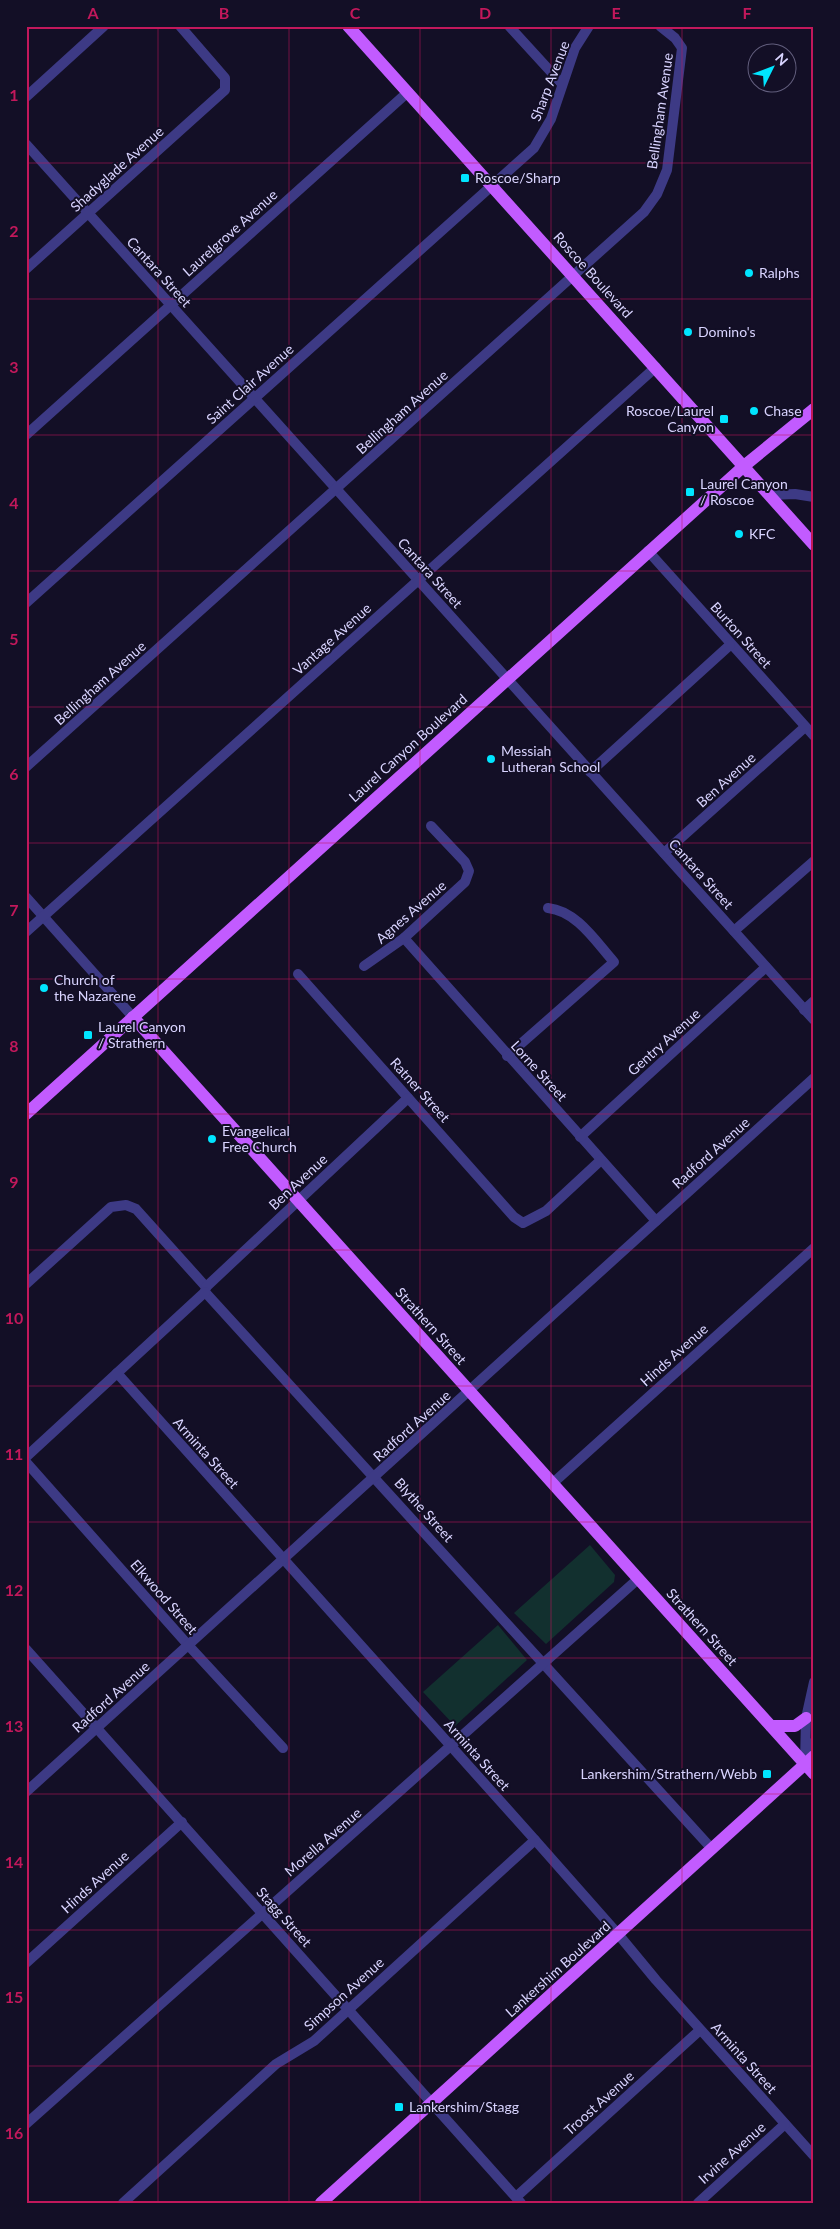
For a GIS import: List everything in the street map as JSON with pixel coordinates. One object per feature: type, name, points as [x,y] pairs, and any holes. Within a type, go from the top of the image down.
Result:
[{"type":"main road","name":"Roscoe Boulevard","points":[[348,26],[814,545]]},
{"type":"main road","name":"Laurel Canyon Boulevard","points":[[26,1114],[507,678],[744,466],[814,409]]},
{"type":"main road","name":"Strathern Street","points":[[134,1017],[771,1726],[809,1760],[814,1774]]},
{"type":"main road","points":[[771,1726],[795,1726],[806,1718]]},
{"type":"main road","name":"Lankershim Boulevard","points":[[321,2203],[809,1760]]},
{"type":"street","points":[[26,97],[104,26]]},
{"type":"street","name":"Shadyglade Avenue","points":[[26,269],[225,90],[225,78],[180,26]]},
{"type":"street","points":[[509,26],[562,84]]},
{"type":"street","name":"Sharp Avenue","points":[[492,186],[534,148],[541,138],[551,118],[575,48],[589,26]]},
{"type":"street","name":"Bellingham Avenue","points":[[26,767],[644,212],[664,181],[682,48],[675,38],[660,26]]},
{"type":"street","name":"Laurelgrove Avenue","points":[[26,435],[408,92]]},
{"type":"street","name":"Cantara Street","points":[[26,144],[253,399],[814,1020]]},
{"type":"street","name":"Saint Clair Avenue","points":[[26,603],[492,186]]},
{"type":"street","name":"Vantage Avenue","points":[[26,932],[656,367]]},
{"type":"street","points":[[770,496],[795,494],[814,497]]},
{"type":"street","name":"Burton Street","points":[[648,552],[814,736]]},
{"type":"street","points":[[590,772],[730,645]]},
{"type":"street","name":"Ben Avenue","points":[[664,853],[805,727]]},
{"type":"street","name":"Agnes Avenue","points":[[364,966],[404,938],[465,882],[469,871],[465,862],[431,826]]},
{"type":"street","points":[[734,931],[814,861]]},
{"type":"street","name":"Strathern Street","points":[[26,897],[134,1017]]},
{"type":"street","points":[[507,1056],[614,962],[570,915],[559,909],[548,908]]},
{"type":"street","name":"Lorne Street","points":[[404,938],[507,1056],[656,1221]]},
{"type":"street","name":"Gentry Avenue","points":[[580,1137],[766,967]]},
{"type":"street","name":"Ratner Street","points":[[298,974],[514,1217],[524,1223],[546,1211],[601,1160]]},
{"type":"street","points":[[804,1010],[814,1001]]},
{"type":"street","name":"Radford Avenue","points":[[26,1792],[470,1392],[814,1078]]},
{"type":"street","name":"Ben Avenue","points":[[26,1457],[408,1098]]},
{"type":"street","name":"Blythe Street","points":[[28,1278],[111,1207],[126,1205],[136,1209],[543,1664],[712,1849]]},
{"type":"street","name":"Hinds Avenue","points":[[553,1483],[814,1248]]},
{"type":"street","name":"Arminta Street","points":[[117,1373],[536,1840],[700,2030],[814,2156]]},
{"type":"street","name":"Elkwood Street","points":[[26,1462],[189,1646],[283,1748]]},
{"type":"street","name":"Morella Avenue","points":[[26,2124],[452,1747],[638,1579]]},
{"type":"street","name":"Stagg Street","points":[[26,1649],[519,2200]]},
{"type":"street","points":[[809,1760],[806,1718],[814,1682]]},
{"type":"street","points":[[809,1760],[814,1742]]},
{"type":"street","name":"Hinds Avenue","points":[[26,1963],[182,1822]]},
{"type":"street","name":"Simpson Avenue","points":[[123,2203],[276,2064],[314,2041],[536,1840]]},
{"type":"street","name":"Troost Avenue","points":[[519,2200],[700,2030]]},
{"type":"street","name":"Irvine Avenue","points":[[698,2203],[785,2124]]},
{"type":"green space","points":[[590,1545],[615,1575],[614,1582],[546,1644],[514,1613]]},
{"type":"green space","points":[[498,1625],[527,1660],[455,1726],[423,1692]]},
{"type":"place","name":"Roscoe/Sharp","points":[[465,178]]},
{"type":"place","name":"Ralphs","points":[[749,273]]},
{"type":"place","name":"Domino's","points":[[688,332]]},
{"type":"place","name":"Chase","points":[[754,411]]},
{"type":"place","name":"Roscoe/Laurel Canyon","points":[[724,419]]},
{"type":"place","name":"Laurel Canyon / Roscoe","points":[[690,492]]},
{"type":"place","name":"KFC","points":[[739,534]]},
{"type":"place","name":"Messiah Lutheran School","points":[[491,759]]},
{"type":"place","name":"Church of the Nazarene","points":[[44,988]]},
{"type":"place","name":"Laurel Canyon / Strathern","points":[[88,1035]]},
{"type":"place","name":"Evangelical Free Church","points":[[212,1139]]},
{"type":"place","name":"Lankershim/Strathern/Webb","points":[[767,1774]]},
{"type":"place","name":"Lankershim/Stagg","points":[[399,2107]]}]
